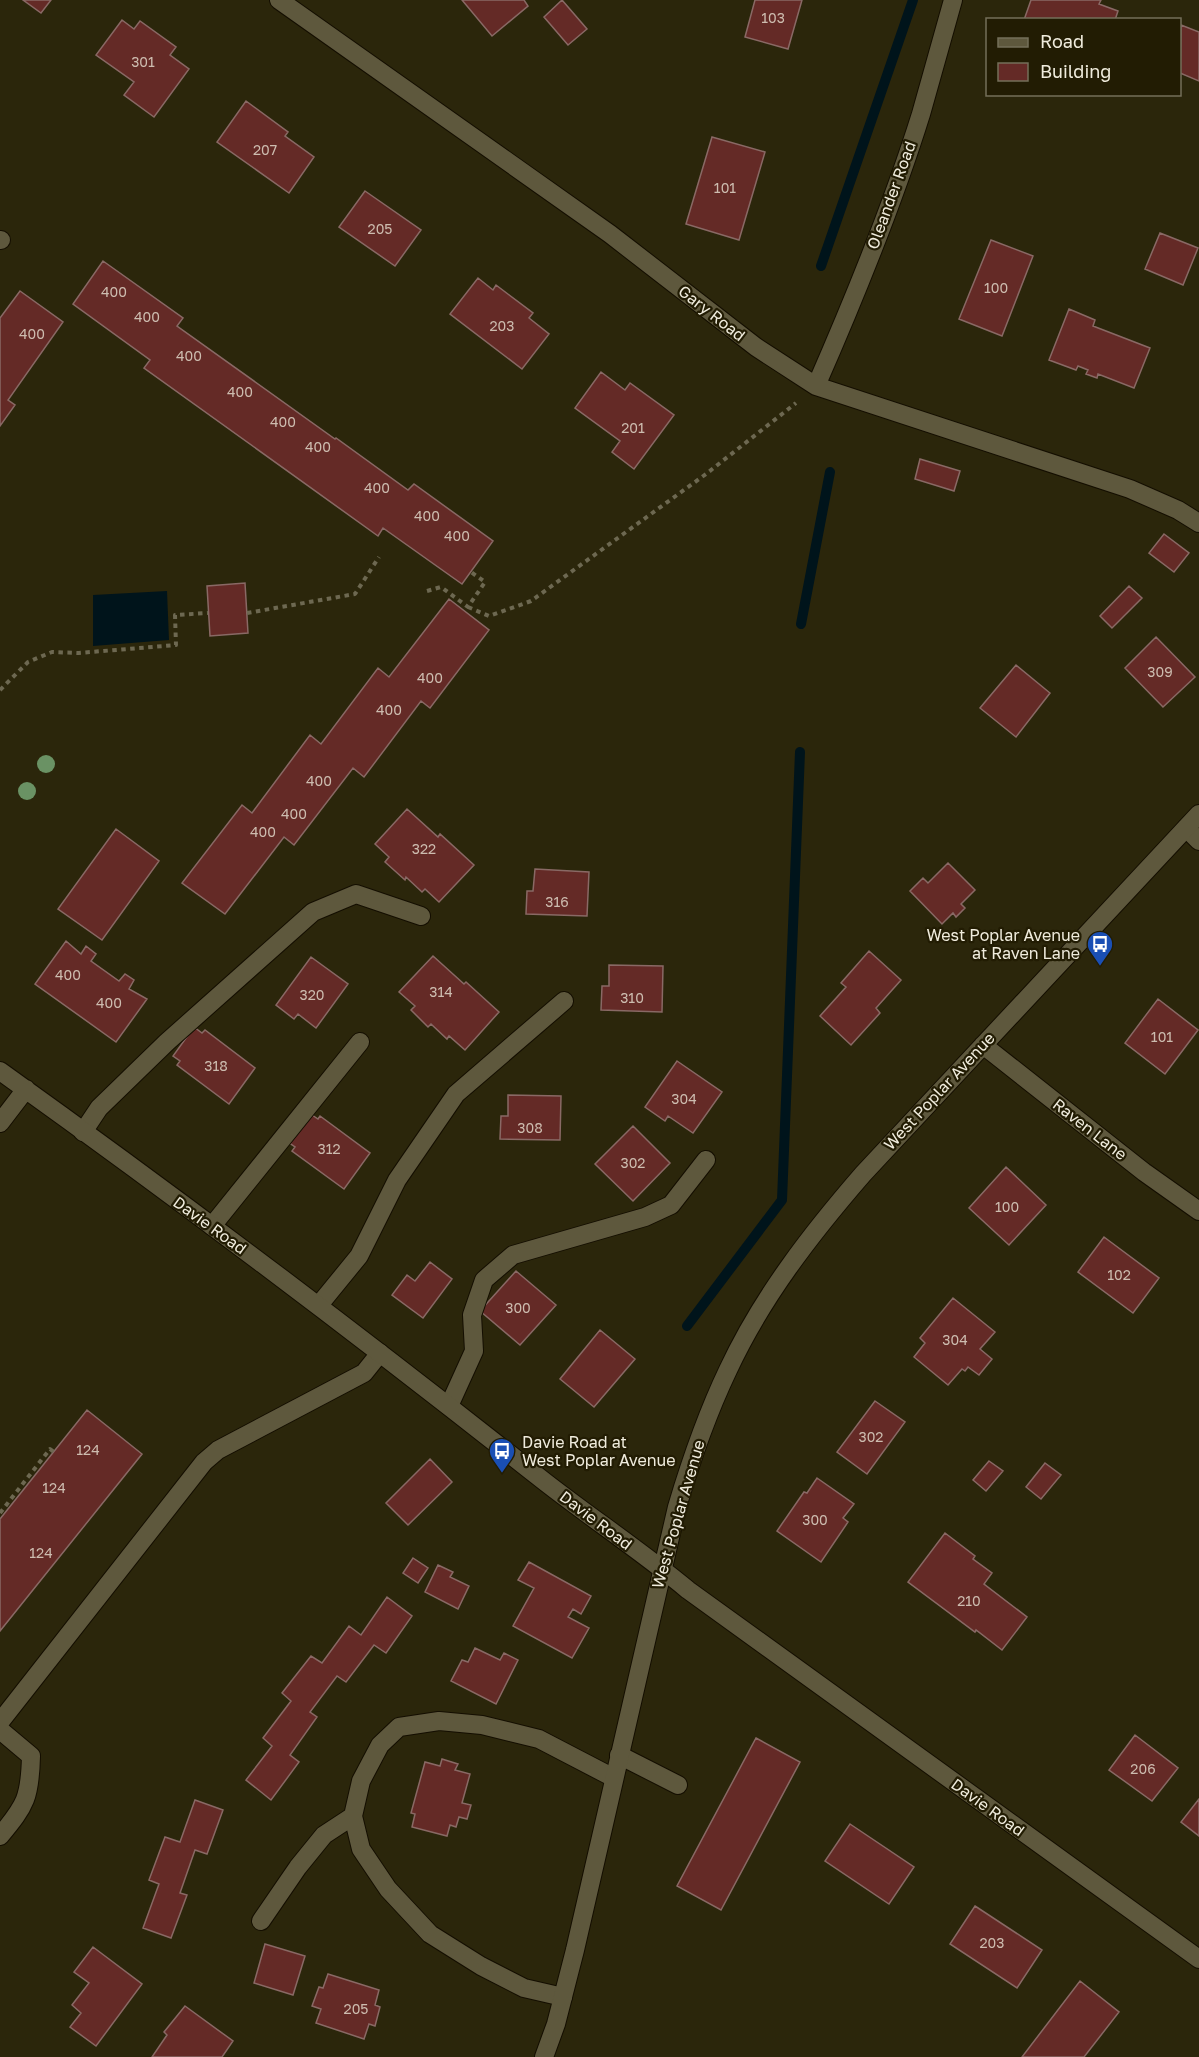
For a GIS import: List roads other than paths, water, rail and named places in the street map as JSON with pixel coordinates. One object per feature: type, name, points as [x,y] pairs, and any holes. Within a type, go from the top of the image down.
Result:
[{"type":"street","name":"Gary Road","points":[[279,0],[610,234],[756,347],[816,386],[1130,489],[1178,510],[1199,523]]},
{"type":"street","name":"Oleander Road","points":[[816,386],[842,326],[897,184],[921,114],[953,0]]},
{"type":"street","name":"West Poplar Avenue","points":[[544,2057],[563,1997],[677,1507],[696,1447],[728,1369],[769,1297],[803,1246],[838,1202],[1199,814]]},
{"type":"street","points":[[1186,828],[1199,841]]},
{"type":"street","points":[[83,1132],[99,1108],[159,1050],[313,912],[356,894],[421,916]]},
{"type":"street","points":[[319,1305],[359,1256],[398,1180],[456,1094],[564,1001]]},
{"type":"street","points":[[212,1226],[360,1042]]},
{"type":"street","name":"Raven Lane","points":[[983,1044],[1144,1172],[1199,1211]]},
{"type":"street","name":"Davie Road","points":[[0,1071],[319,1305],[549,1485],[742,1631],[1199,1959]]},
{"type":"street","points":[[0,1123],[26,1089]]},
{"type":"street","points":[[449,1406],[474,1351],[472,1314],[484,1280],[513,1255],[645,1217],[671,1205],[706,1160]]},
{"type":"street","points":[[0,1722],[204,1462],[218,1450],[364,1373],[380,1353]]},
{"type":"street","points":[[563,1997],[524,1988],[482,1966],[430,1934],[388,1889],[361,1849],[353,1816],[361,1781],[380,1745],[399,1727],[439,1720],[482,1725],[539,1739],[614,1778]]},
{"type":"street","points":[[0,1730],[32,1756],[30,1786],[21,1811],[0,1836]]},
{"type":"street","points":[[619,1755],[678,1785]]},
{"type":"street","points":[[261,1921],[298,1867],[324,1835],[353,1816]]},
{"type":"water","points":[[167,591],[169,640],[93,646],[93,595]]},
{"type":"waterway","points":[[821,266],[913,0]]},
{"type":"waterway","points":[[801,624],[830,472]]},
{"type":"waterway","points":[[687,1326],[782,1200],[800,752]]},
{"type":"place","name":"West Poplar Avenue at Raven Lane","points":[[1100,967]]},
{"type":"place","name":"Davie Road at West Poplar Avenue","points":[[502,1474]]}]
